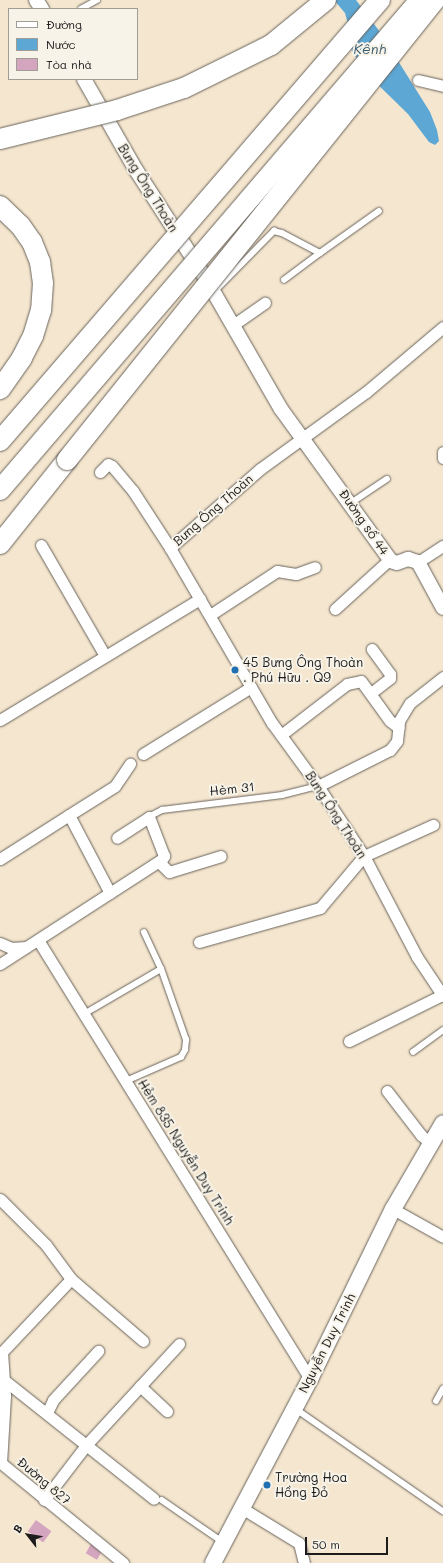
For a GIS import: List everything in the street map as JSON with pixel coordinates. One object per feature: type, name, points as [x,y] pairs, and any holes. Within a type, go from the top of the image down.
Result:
[{"type":"highway","points":[[0,139],[117,110],[184,88],[271,45],[326,0]]},
{"type":"highway","points":[[0,441],[380,0]]},
{"type":"highway","points":[[0,490],[420,0]]},
{"type":"highway","points":[[0,544],[435,0]]},
{"type":"highway","points":[[0,206],[20,224],[32,242],[40,262],[43,283],[41,310],[33,336],[22,358],[0,390]]},
{"type":"main road","name":"Nguyễn Duy Trinh","points":[[214,1563],[240,1508],[310,1379],[393,1209],[432,1145],[443,1123]]},
{"type":"street","name":"Bưng Ông Thoàn","points":[[85,80],[136,170],[214,292],[281,409],[302,438],[260,469],[170,548],[251,687],[281,735],[318,786],[364,856],[417,957],[442,995]]},
{"type":"street","points":[[418,80],[443,86]]},
{"type":"street","points":[[233,325],[265,303]]},
{"type":"street","points":[[302,438],[366,392],[443,327]]},
{"type":"street","name":"Đường số 44","points":[[302,438],[351,503],[390,559],[397,563],[408,558],[418,562]]},
{"type":"street","points":[[443,452],[443,458]]},
{"type":"street","points":[[100,472],[108,464],[112,466],[133,491],[170,548]]},
{"type":"street","points":[[42,545],[105,656]]},
{"type":"street","points":[[443,546],[418,562],[443,608]]},
{"type":"street","points":[[335,609],[390,559]]},
{"type":"street","points":[[210,615],[276,571],[296,574],[316,567]]},
{"type":"street","points":[[0,720],[200,599]]},
{"type":"street","points":[[371,693],[390,678],[390,674],[372,649]]},
{"type":"street","points":[[318,786],[390,750],[397,742],[399,721],[410,703],[443,677]]},
{"type":"street","points":[[281,735],[347,684],[362,681],[390,721],[399,728]]},
{"type":"street","points":[[143,754],[251,687]]},
{"type":"street","points":[[0,859],[115,786],[130,764]]},
{"type":"street","points":[[69,815],[110,893]]},
{"type":"street","points":[[0,964],[110,893],[160,863],[164,856],[149,817],[117,838]]},
{"type":"street","points":[[199,942],[320,908],[364,856],[433,824]]},
{"type":"street","points":[[160,863],[169,872],[221,856]]},
{"type":"street","name":"Hẻm 835 Nguyễn Duy Trinh","points":[[38,940],[310,1379]]},
{"type":"street","points":[[0,943],[10,948],[26,947]]},
{"type":"street","points":[[349,1041],[442,995]]},
{"type":"street","points":[[387,1091],[421,1135],[432,1145]]},
{"type":"street","points":[[0,1199],[46,1245],[71,1279],[143,1341]]},
{"type":"street","points":[[393,1209],[442,1235]]},
{"type":"street","name":"Đường 827","points":[[71,1279],[2,1352],[4,1380],[1,1464],[123,1563]]},
{"type":"street","points":[[44,1500],[87,1444],[179,1344]]},
{"type":"street","points":[[47,1413],[53,1400],[98,1351]]},
{"type":"street","points":[[4,1380],[158,1500]]},
{"type":"street","points":[[140,1386],[167,1411]]},
{"type":"street","points":[[240,1508],[299,1543],[304,1563]]},
{"type":"lane","points":[[83,8],[97,0]]},
{"type":"lane","points":[[284,280],[379,211]]},
{"type":"lane","points":[[214,292],[274,231],[282,233],[320,253]]},
{"type":"lane","points":[[351,503],[387,479]]},
{"type":"lane","name":"Hèm 31","points":[[149,817],[162,810],[282,795],[318,786]]},
{"type":"lane","points":[[126,1081],[181,1057],[185,1050],[186,1040],[161,969],[144,933]]},
{"type":"lane","points":[[84,1014],[161,969]]},
{"type":"lane","points":[[413,1052],[443,1030]]},
{"type":"lane","points":[[436,1401],[443,1389]]},
{"type":"lane","points":[[294,1408],[443,1511]]},
{"type":"lane","points":[[158,1500],[200,1526],[223,1543]]},
{"type":"water","name":"Kênh","points":[[334,0],[356,0],[380,32],[430,112],[437,130],[439,141],[435,145],[429,142],[408,114],[365,72],[351,49],[351,35],[345,13]]},
{"type":"building","points":[[36,1520],[51,1531],[43,1542],[28,1531]]},
{"type":"building","points":[[92,1542],[103,1548],[97,1560],[86,1553]]},
{"type":"place","name":"45 Bưng Ông Thoàn . Phú Hữu . Q9","points":[[235,670]]},
{"type":"place","name":"Trường Hoa Hồng Đỏ","points":[[267,1485]]}]
